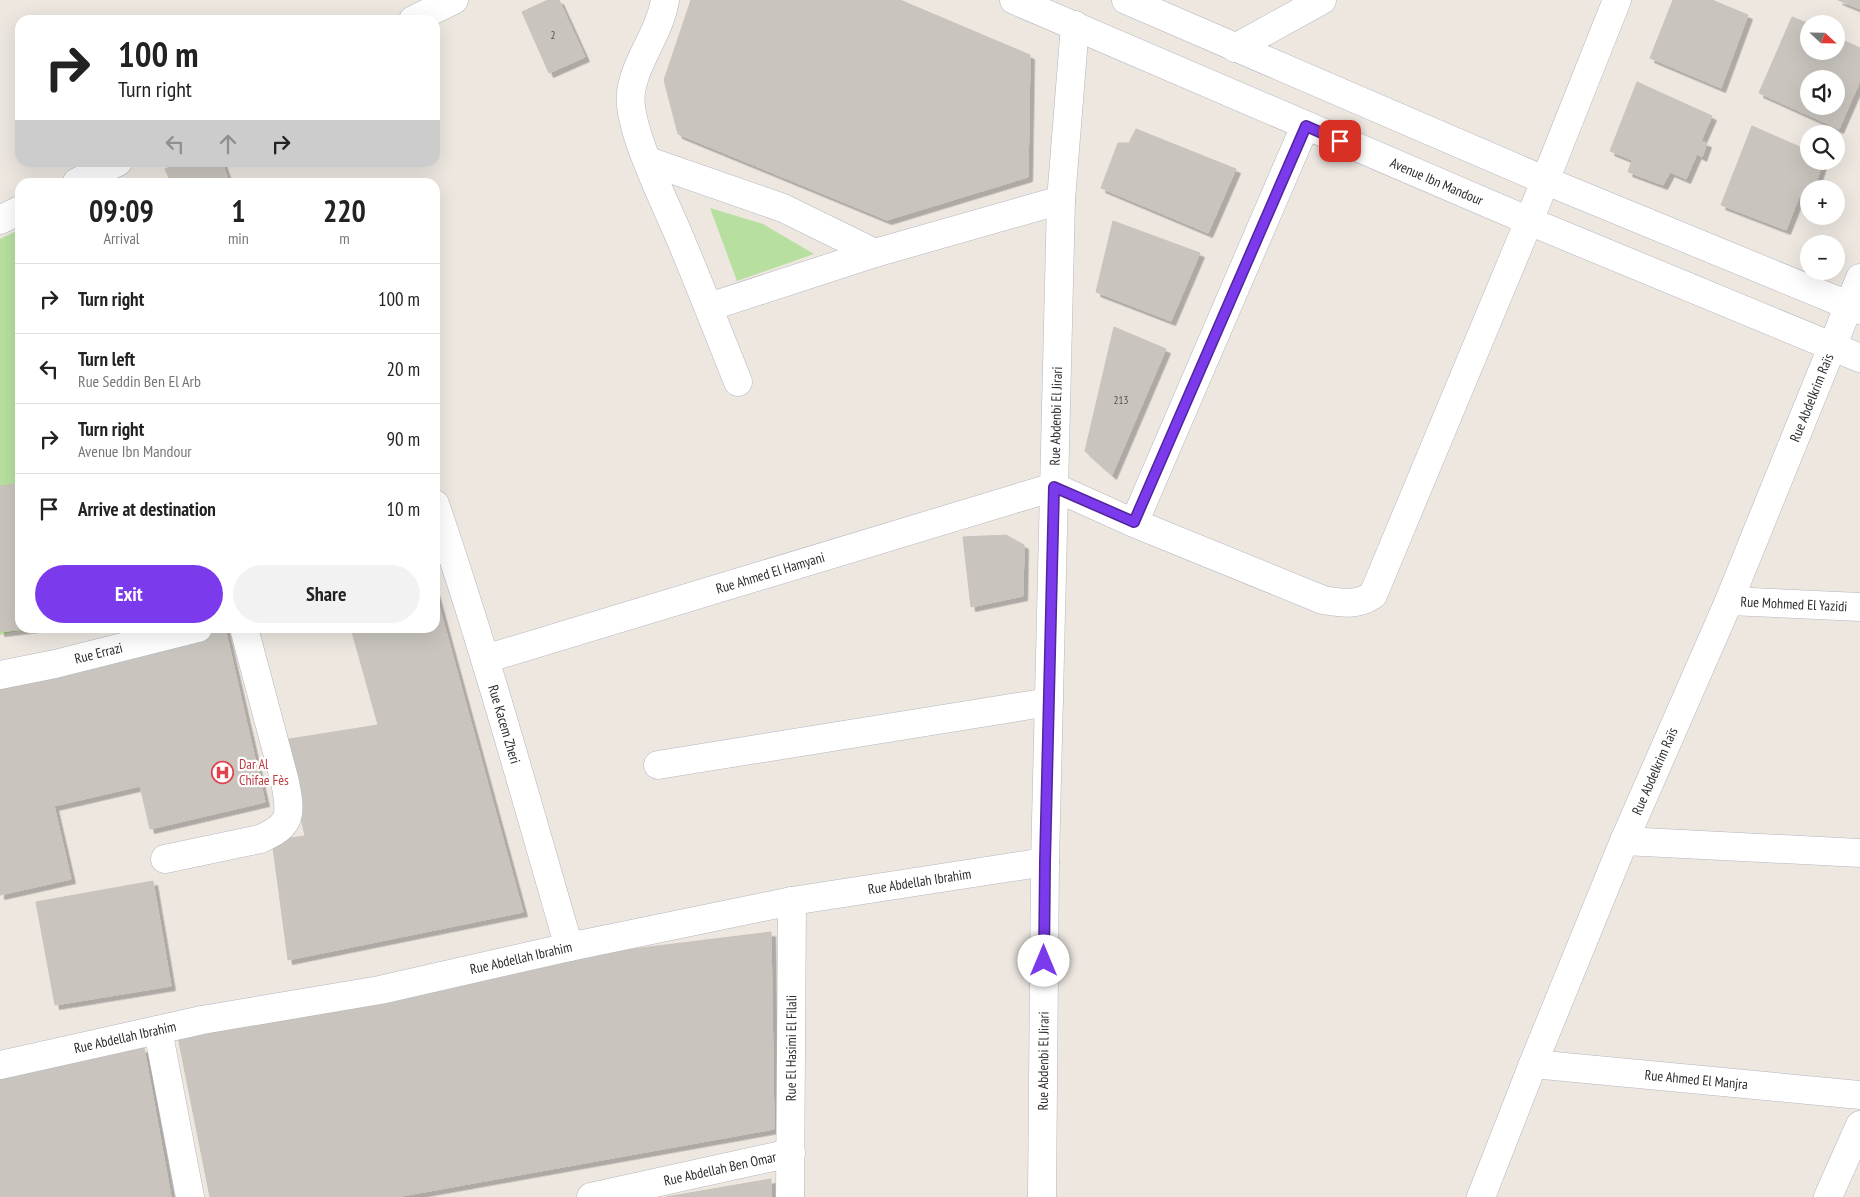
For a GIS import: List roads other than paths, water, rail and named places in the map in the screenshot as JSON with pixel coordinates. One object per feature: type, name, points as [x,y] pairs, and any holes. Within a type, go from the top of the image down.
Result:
[{"type":"street","points":[[423,15],[454,0]]},
{"type":"street","points":[[665,0],[663,13],[636,73],[631,92],[632,115],[648,161],[738,382]]},
{"type":"street","name":"Avenue Ibn Mandour","points":[[1014,0],[1529,221],[1860,358]]},
{"type":"street","points":[[1126,0],[1544,180],[1854,308]]},
{"type":"street","points":[[1235,48],[1322,0]]},
{"type":"street","points":[[1054,487],[1323,600],[1347,604],[1364,601],[1373,595],[1529,221],[1617,0]]},
{"type":"street","name":"Rue Abdenbi El Jirari","points":[[1042,1197],[1045,862],[1060,200],[1075,25]]},
{"type":"street","points":[[1134,522],[1306,126]]},
{"type":"street","points":[[648,161],[783,208],[875,253]]},
{"type":"street","points":[[85,178],[108,167]]},
{"type":"street","points":[[708,307],[875,253],[1060,200]]},
{"type":"street","points":[[0,220],[15,212]]},
{"type":"street","name":"Rue Abdelkrim Raïs","points":[[1481,1197],[1624,841],[1729,601],[1833,347],[1854,308],[1860,278]]},
{"type":"street","name":"Rue Ahmed El Hamyani","points":[[485,660],[1054,487]]},
{"type":"street","name":"Rue Kacem Zheri","points":[[440,535],[445,566],[485,660],[569,948]]},
{"type":"street","name":"Rue Mohmed El Yazidi","points":[[1729,601],[1860,607]]},
{"type":"street","name":"Rue Errazi","points":[[0,675],[55,664],[178,633]]},
{"type":"street","points":[[165,859],[260,839],[283,827],[287,816],[289,802],[285,782],[245,633]]},
{"type":"street","points":[[658,765],[1049,702]]},
{"type":"street","points":[[1624,841],[1860,853]]},
{"type":"street","name":"Rue Abdellah Ibrahim","points":[[0,1066],[202,1020],[380,990],[792,901],[1045,862]]},
{"type":"street","name":"Rue El Hasimi El Filali","points":[[790,1197],[792,901]]},
{"type":"street","points":[[158,1030],[190,1197]]},
{"type":"street","name":"Rue Ahmed El Manjra","points":[[1533,1064],[1860,1095]]},
{"type":"street","points":[[1828,1197],[1860,1125]]},
{"type":"street","name":"Rue Abdellah Ben Omar","points":[[591,1197],[790,1153]]},
{"type":"place","name":"Dar Al Chifae Fès","points":[[223,772]]}]
